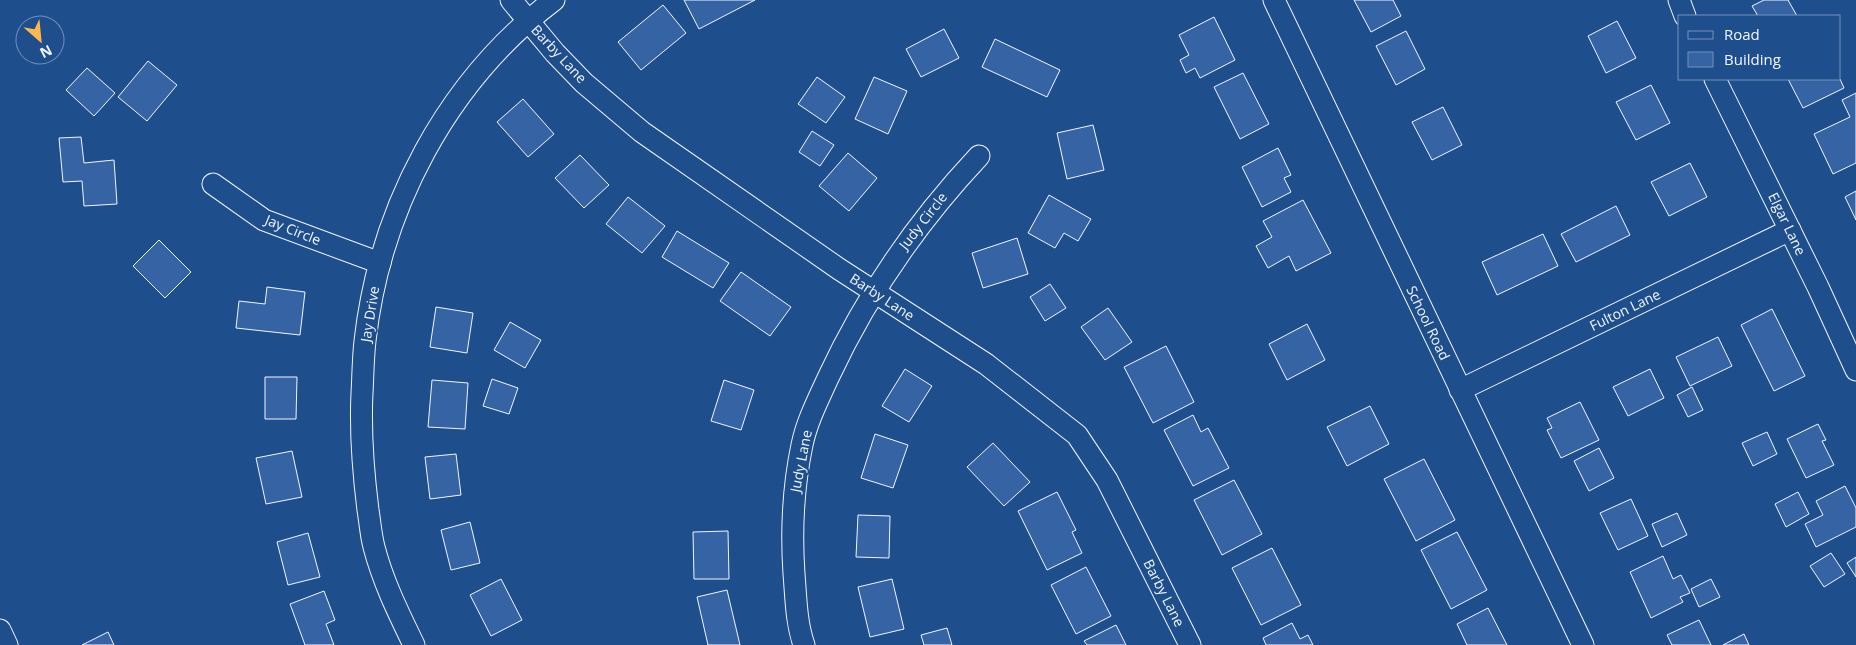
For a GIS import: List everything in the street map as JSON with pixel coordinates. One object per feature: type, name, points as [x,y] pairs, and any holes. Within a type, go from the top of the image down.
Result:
[{"type":"street","name":"Barby Lane","points":[[511,0],[554,53],[584,83],[642,132],[875,292],[986,364],[1077,435],[1107,480],[1190,645]]},
{"type":"street","name":"Jay Drive","points":[[414,645],[393,602],[374,547],[361,459],[360,431],[364,341],[380,263],[398,208],[421,155],[462,91],[511,34],[554,0]]},
{"type":"street","name":"School Road","points":[[1274,0],[1583,645]]},
{"type":"street","points":[[1679,0],[1685,15]]},
{"type":"street","name":"Elgar Lane","points":[[1715,80],[1790,230],[1856,370]]},
{"type":"street","name":"Judy Circle","points":[[875,292],[908,240],[939,199],[979,156]]},
{"type":"street","name":"Jay Circle","points":[[213,184],[264,220],[380,263]]},
{"type":"street","name":"Fulton Lane","points":[[1460,390],[1790,230]]},
{"type":"street","name":"Judy Lane","points":[[804,645],[797,608],[791,529],[802,445],[811,415],[842,347],[875,292]]},
{"type":"street","points":[[0,630],[7,645]]},
{"type":"building","points":[[684,0],[755,0],[699,29]]},
{"type":"building","points":[[1354,0],[1393,0],[1401,16],[1371,32]]},
{"type":"building","points":[[1764,0],[1788,0],[1796,15],[1757,15],[1752,6]]},
{"type":"building","points":[[663,5],[686,33],[641,70],[618,42]]},
{"type":"building","points":[[1214,17],[1235,60],[1200,78],[1195,68],[1186,73],[1180,60],[1189,55],[1179,35]]},
{"type":"building","points":[[1617,21],[1636,58],[1606,73],[1588,36]]},
{"type":"building","points":[[944,29],[959,58],[921,77],[906,49]]},
{"type":"building","points":[[1406,31],[1425,69],[1396,85],[1376,46]]},
{"type":"building","points":[[995,39],[1060,70],[1047,97],[982,67]]},
{"type":"building","points":[[148,61],[177,85],[147,121],[118,97]]},
{"type":"building","points":[[87,68],[115,93],[94,116],[66,90]]},
{"type":"building","points":[[1243,73],[1269,124],[1240,139],[1214,87]]},
{"type":"building","points":[[817,77],[845,97],[826,123],[798,104]]},
{"type":"building","points":[[874,77],[907,91],[888,134],[855,119]]},
{"type":"building","points":[[1789,80],[1840,80],[1844,88],[1803,108]]},
{"type":"building","points":[[1651,85],[1670,123],[1636,140],[1616,102]]},
{"type":"building","points":[[1856,93],[1856,163],[1833,174],[1814,134],[1850,117],[1842,100]]},
{"type":"building","points":[[523,99],[554,134],[528,157],[497,122]]},
{"type":"building","points":[[1443,107],[1462,145],[1432,160],[1412,122]]},
{"type":"building","points":[[1093,125],[1104,170],[1067,179],[1057,133]]},
{"type":"building","points":[[812,131],[834,145],[820,166],[799,152]]},
{"type":"building","points":[[81,137],[84,163],[114,160],[117,204],[84,206],[82,181],[63,182],[59,138]]},
{"type":"building","points":[[1278,148],[1291,175],[1284,178],[1291,192],[1262,207],[1242,167]]},
{"type":"building","points":[[848,153],[877,178],[849,211],[819,186]]},
{"type":"building","points":[[580,155],[609,185],[584,208],[555,178]]},
{"type":"building","points":[[1690,163],[1707,197],[1669,216],[1651,182]]},
{"type":"building","points":[[1856,191],[1856,220],[1845,197]]},
{"type":"building","points":[[1049,195],[1091,219],[1078,241],[1064,233],[1055,248],[1028,233]]},
{"type":"building","points":[[628,197],[665,226],[642,253],[606,224]]},
{"type":"building","points":[[1303,200],[1331,253],[1296,271],[1289,256],[1268,268],[1256,246],[1272,237],[1263,221]]},
{"type":"building","points":[[1616,206],[1630,235],[1576,262],[1561,234]]},
{"type":"building","points":[[677,231],[729,263],[713,288],[662,257]]},
{"type":"building","points":[[1543,234],[1558,266],[1497,295],[1482,262]]},
{"type":"building","points":[[1017,238],[1028,274],[983,288],[972,253]]},
{"type":"building","points":[[159,240],[191,272],[165,298],[133,266]]},
{"type":"building","points":[[741,272],[791,307],[770,336],[720,301]]},
{"type":"building","points":[[1050,284],[1066,308],[1045,321],[1030,297]]},
{"type":"building","points":[[267,287],[305,292],[300,335],[236,328],[239,301],[265,304]]},
{"type":"building","points":[[436,307],[473,313],[467,353],[430,347]]},
{"type":"building","points":[[1108,308],[1132,342],[1105,360],[1081,327]]},
{"type":"building","points":[[1772,309],[1805,376],[1774,391],[1741,325]]},
{"type":"building","points":[[510,322],[541,340],[525,368],[494,350]]},
{"type":"building","points":[[1307,324],[1325,360],[1287,380],[1269,344]]},
{"type":"building","points":[[1718,337],[1732,366],[1690,386],[1676,357]]},
{"type":"building","points":[[1166,346],[1194,402],[1153,423],[1124,367]]},
{"type":"building","points":[[905,369],[932,386],[909,422],[882,406]]},
{"type":"building","points":[[1650,369],[1664,398],[1628,416],[1613,387]]},
{"type":"building","points":[[265,377],[297,377],[296,419],[265,419]]},
{"type":"building","points":[[492,379],[518,388],[509,414],[483,406]]},
{"type":"building","points":[[432,380],[468,383],[465,429],[428,427]]},
{"type":"building","points":[[724,380],[754,390],[741,430],[711,421]]},
{"type":"building","points":[[1692,387],[1703,410],[1688,417],[1677,395]]},
{"type":"building","points":[[1580,402],[1599,440],[1561,458],[1547,430],[1552,428],[1547,418]]},
{"type":"building","points":[[1370,406],[1389,444],[1347,466],[1327,427]]},
{"type":"building","points":[[1193,415],[1201,432],[1208,428],[1229,468],[1193,486],[1164,430]]},
{"type":"building","points":[[1818,424],[1826,440],[1822,441],[1834,465],[1806,478],[1787,439]]},
{"type":"building","points":[[1767,432],[1777,454],[1753,466],[1742,443]]},
{"type":"building","points":[[875,434],[908,445],[893,488],[861,478]]},
{"type":"building","points":[[993,443],[1030,482],[1004,506],[967,467]]},
{"type":"building","points":[[1599,448],[1614,478],[1589,491],[1574,461]]},
{"type":"building","points":[[292,451],[302,497],[266,504],[256,458]]},
{"type":"building","points":[[456,454],[461,495],[430,499],[425,457]]},
{"type":"building","points":[[1424,459],[1455,520],[1416,541],[1384,479]]},
{"type":"building","points":[[1234,480],[1262,534],[1222,555],[1194,500]]},
{"type":"building","points":[[1845,486],[1856,508],[1856,527],[1816,547],[1805,524],[1823,515],[1816,501]]},
{"type":"building","points":[[1057,492],[1076,530],[1072,532],[1082,553],[1047,570],[1018,511]]},
{"type":"building","points":[[1798,492],[1809,514],[1786,527],[1775,504]]},
{"type":"building","points":[[1631,499],[1648,536],[1618,550],[1600,513]]},
{"type":"building","points":[[1677,513],[1687,535],[1662,547],[1652,524]]},
{"type":"building","points":[[858,515],[890,516],[889,558],[856,557]]},
{"type":"building","points":[[470,522],[480,563],[451,570],[441,530]]},
{"type":"building","points":[[728,531],[729,579],[694,579],[693,532]]},
{"type":"building","points":[[1457,532],[1487,590],[1451,609],[1421,550]]},
{"type":"building","points":[[308,533],[320,577],[288,585],[277,542]]},
{"type":"building","points":[[1272,548],[1301,605],[1261,625],[1232,568]]},
{"type":"building","points":[[1831,553],[1845,574],[1824,587],[1810,566]]},
{"type":"building","points":[[1663,556],[1673,579],[1681,575],[1690,593],[1680,597],[1683,602],[1651,618],[1630,572]]},
{"type":"building","points":[[1856,557],[1856,577],[1847,563]]},
{"type":"building","points":[[1086,567],[1111,616],[1076,634],[1051,585]]},
{"type":"building","points":[[501,579],[522,620],[491,636],[470,595]]},
{"type":"building","points":[[892,579],[904,629],[870,637],[858,587]]},
{"type":"building","points":[[1711,579],[1720,597],[1699,607],[1691,589]]},
{"type":"building","points":[[727,590],[740,645],[708,645],[697,597]]},
{"type":"building","points":[[324,591],[335,620],[326,624],[334,645],[305,645],[290,604]]},
{"type":"building","points":[[1488,608],[1507,645],[1467,645],[1457,624]]},
{"type":"building","points":[[1699,620],[1711,645],[1672,645],[1667,635]]},
{"type":"building","points":[[1292,623],[1300,639],[1308,635],[1313,645],[1266,645],[1263,638]]},
{"type":"building","points":[[1116,625],[1126,645],[1087,645],[1084,641]]},
{"type":"building","points":[[947,628],[952,645],[924,645],[921,635]]},
{"type":"building","points":[[108,632],[114,645],[82,645]]},
{"type":"building","points":[[1744,634],[1749,645],[1723,645]]}]
